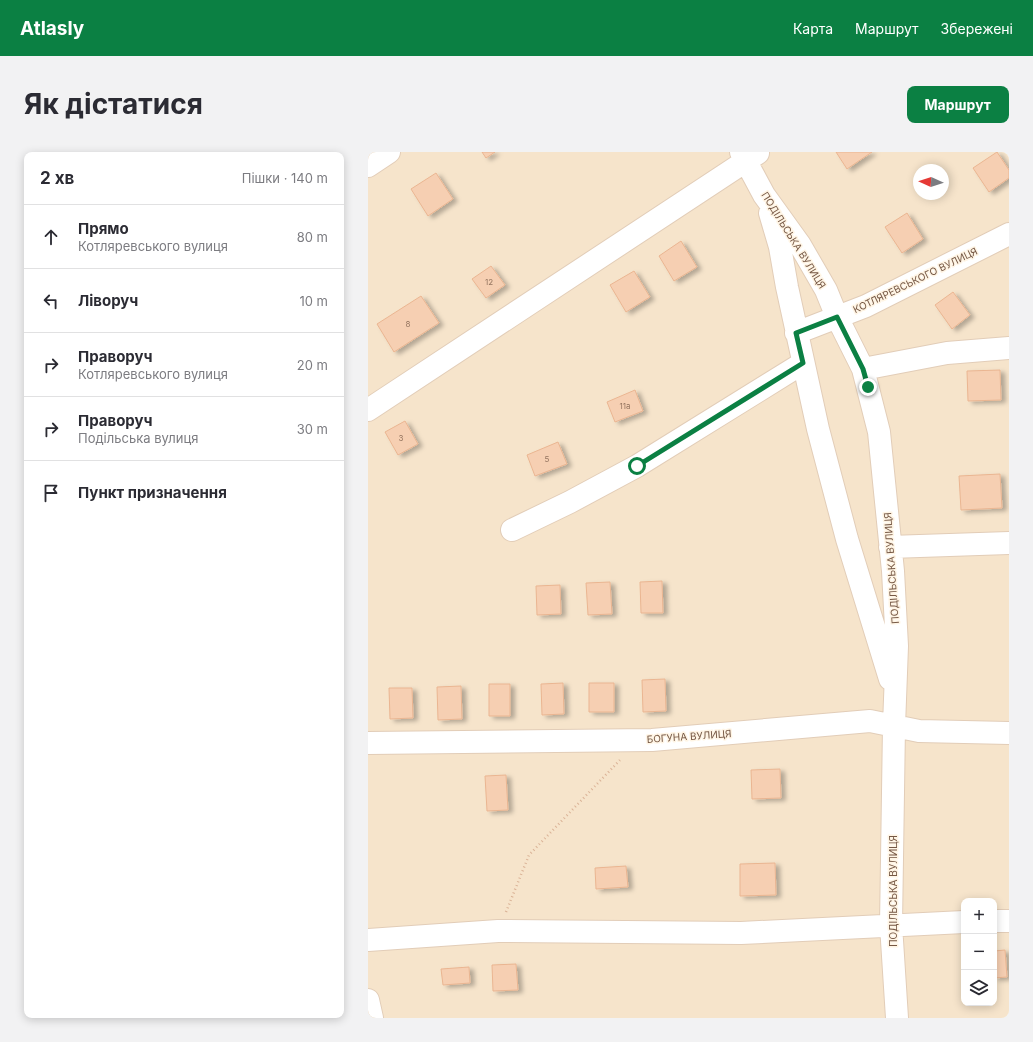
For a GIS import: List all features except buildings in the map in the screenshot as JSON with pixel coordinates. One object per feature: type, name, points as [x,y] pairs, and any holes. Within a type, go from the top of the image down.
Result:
[{"type":"street","points":[[368,166],[389,152]]},
{"type":"street","points":[[368,410],[749,155]]},
{"type":"street","name":"ПОДІЛЬСЬКА ВУЛИЦЯ","points":[[749,155],[764,195],[800,245],[826,290],[837,317],[863,369],[879,432],[890,547],[897,646],[894,726],[891,925],[897,1018]]},
{"type":"street","points":[[764,195],[780,247],[796,333],[818,429],[847,538],[895,695]]},
{"type":"street","name":"КОТЛЯРЕВСЬКОГО ВУЛИЦЯ","points":[[796,333],[866,306],[1009,234]]},
{"type":"street","points":[[863,369],[947,353],[1009,348]]},
{"type":"street","points":[[512,530],[570,502],[637,466],[803,363]]},
{"type":"street","points":[[890,547],[1009,543]]},
{"type":"street","name":"БОГУНА ВУЛИЦЯ","points":[[368,743],[652,740],[870,721],[919,731],[1009,733]]},
{"type":"street","points":[[997,921],[1009,921]]},
{"type":"street","points":[[368,940],[498,931],[741,933],[961,922]]},
{"type":"street","points":[[368,1000],[372,1018]]},
{"type":"path","points":[[498,931],[529,855],[622,758],[631,740]]},
{"type":"shaded area","points":[[368,152],[1009,152],[1009,1018],[368,1018]]},
{"type":"route","points":[[637,466],[803,363],[796,333],[837,317],[863,369],[868,387]]}]
